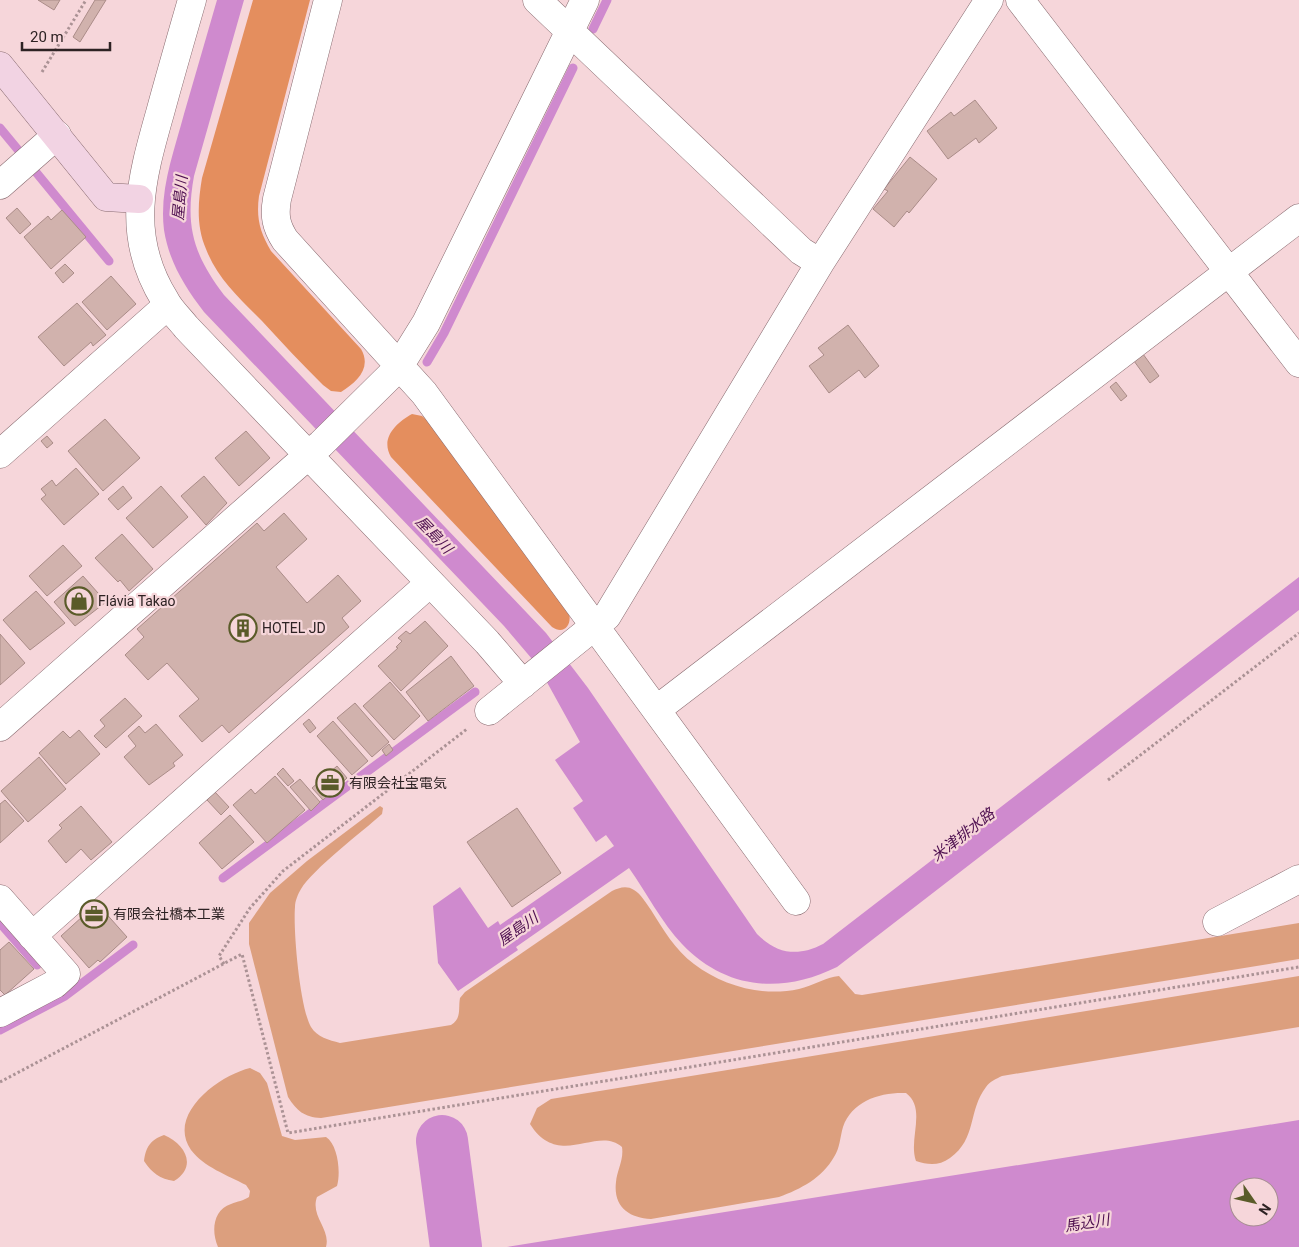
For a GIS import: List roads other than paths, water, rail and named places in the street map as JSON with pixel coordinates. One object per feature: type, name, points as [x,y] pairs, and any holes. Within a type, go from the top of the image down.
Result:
[{"type":"street","points":[[192,0],[145,165],[139,199],[141,234],[149,269],[168,305],[186,327],[314,449],[430,583],[487,642],[528,680]]},
{"type":"street","points":[[328,0],[275,214],[278,228],[285,240],[424,393],[587,632],[656,710],[796,900]]},
{"type":"street","points":[[536,0],[801,251],[820,263]]},
{"type":"street","points":[[0,727],[314,449],[399,366],[426,323],[585,0]]},
{"type":"street","points":[[489,711],[607,616],[820,263],[989,0]]},
{"type":"street","points":[[1020,0],[1299,363]]},
{"type":"street","points":[[0,66],[106,196],[139,199]]},
{"type":"street","points":[[0,185],[57,135]]},
{"type":"street","points":[[656,710],[1299,218]]},
{"type":"street","points":[[0,454],[168,305]]},
{"type":"street","points":[[32,936],[430,583]]},
{"type":"street","points":[[1217,922],[1299,879]]},
{"type":"street","points":[[0,900],[66,974],[55,984],[0,1014]]},
{"type":"water","points":[[217,0],[244,0],[194,176],[191,194],[191,225],[194,239],[213,280],[224,295],[546,633],[588,688],[757,934],[772,946],[796,952],[805,951],[823,944],[1299,577],[1299,610],[837,967],[816,976],[775,984],[755,983],[736,979],[717,971],[699,959],[675,936],[629,868],[516,947],[518,950],[458,991],[438,963],[433,906],[460,887],[488,928],[498,921],[500,925],[614,846],[606,835],[596,842],[573,808],[583,801],[555,760],[580,742],[538,666],[504,626],[204,312],[184,284],[174,263],[166,242],[164,230],[165,186]]},
{"type":"water","name":"馬込川","points":[[1299,1120],[1299,1247],[507,1247]]},
{"type":"waterway","points":[[593,29],[607,0]]},
{"type":"waterway","points":[[427,362],[444,333],[573,68]]},
{"type":"waterway","points":[[0,128],[19,151]]},
{"type":"waterway","points":[[35,171],[109,261]]},
{"type":"waterway","points":[[223,878],[475,692]]},
{"type":"waterway","points":[[0,923],[37,965]]},
{"type":"waterway","points":[[0,1030],[65,996],[133,945]]},
{"type":"waterway","name":"屋島川","points":[[442,1141],[456,1247]]},
{"type":"place","name":"Flávia Takao","points":[[79,601]]},
{"type":"place","name":"HOTEL JD","points":[[243,628]]},
{"type":"place","name":"有限会社宝電気","points":[[330,783]]},
{"type":"place","name":"有限会社橋本工業","points":[[94,914]]},
{"type":"water label","name":"米津排水路","points":[[963,835]]}]
